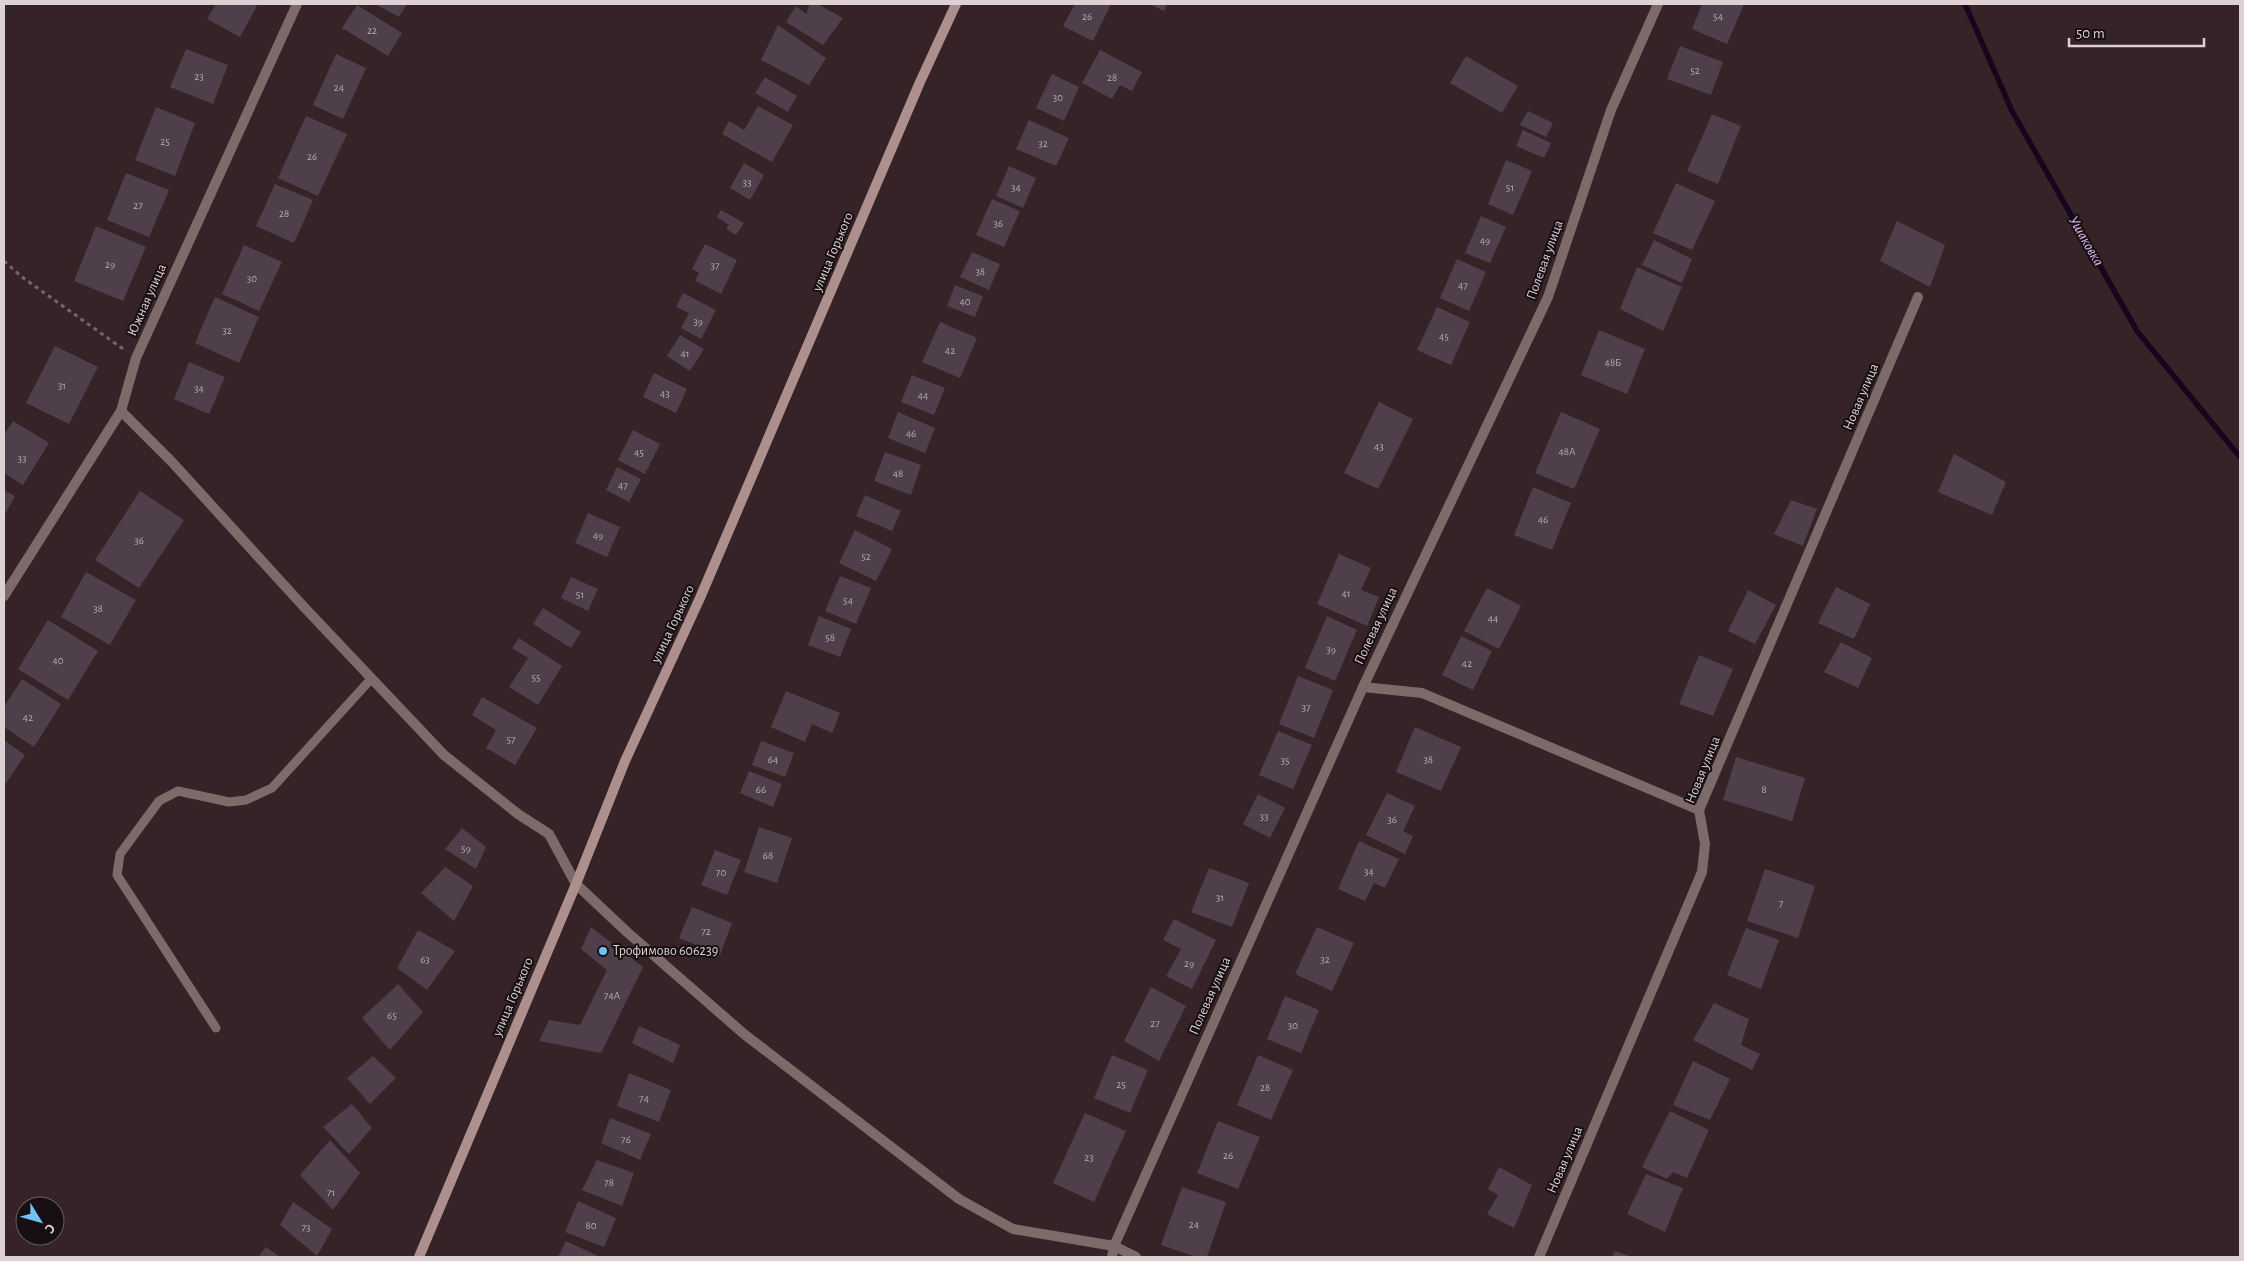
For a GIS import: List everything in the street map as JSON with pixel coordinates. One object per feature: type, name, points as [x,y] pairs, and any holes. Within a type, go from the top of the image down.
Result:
[{"type":"main road","name":"улица Горького","points":[[419,1257],[576,884],[625,761],[700,598],[920,82],[956,4]]},
{"type":"street","name":"Южная улица","points":[[4,596],[121,412],[136,358],[297,4]]},
{"type":"street","name":"Полевая улица","points":[[1112,1257],[1114,1246],[1363,687],[1548,297],[1611,110],[1658,4]]},
{"type":"street","name":"Новая улица","points":[[1539,1257],[1702,872],[1704,844],[1699,810],[1918,297]]},
{"type":"street","points":[[121,412],[172,462],[444,755],[518,814],[549,834],[576,884],[627,932],[744,1034],[958,1199],[1013,1229],[1114,1246],[1136,1257]]},
{"type":"street","points":[[1363,687],[1422,693],[1699,810]]},
{"type":"lane","points":[[216,1028],[117,875],[120,854],[159,801],[178,790],[229,802],[246,800],[272,788],[372,679]]},
{"type":"path","points":[[4,261],[22,277],[136,358]]},
{"type":"building","points":[[216,4],[252,4],[257,6],[240,37],[207,19]]},
{"type":"building","points":[[375,4],[407,4],[399,17]]},
{"type":"building","points":[[810,4],[817,4],[843,18],[823,45],[786,22],[796,6],[806,14]]},
{"type":"building","points":[[1075,4],[1107,4],[1110,6],[1093,41],[1063,26]]},
{"type":"building","points":[[1150,4],[1167,4],[1164,11]]},
{"type":"building","points":[[1702,4],[1744,4],[1727,44],[1692,29]]},
{"type":"building","points":[[357,5],[402,33],[388,56],[342,28]]},
{"type":"building","points":[[778,25],[826,58],[809,85],[761,60]]},
{"type":"building","points":[[1680,46],[1723,62],[1711,95],[1667,79]]},
{"type":"building","points":[[186,49],[228,65],[213,104],[170,87]]},
{"type":"building","points":[[1100,50],[1142,72],[1132,91],[1120,85],[1112,99],[1082,83]]},
{"type":"building","points":[[336,54],[366,68],[343,119],[313,105]]},
{"type":"building","points":[[1466,56],[1518,86],[1502,113],[1450,83]]},
{"type":"building","points":[[1052,74],[1079,87],[1064,121],[1036,108]]},
{"type":"building","points":[[765,77],[797,96],[788,112],[755,93]]},
{"type":"building","points":[[758,106],[793,125],[772,162],[722,134],[729,121],[744,130]]},
{"type":"building","points":[[156,107],[195,123],[175,176],[135,160]]},
{"type":"building","points":[[1528,111],[1553,123],[1546,137],[1520,125]]},
{"type":"building","points":[[1712,114],[1741,126],[1718,184],[1687,171]]},
{"type":"building","points":[[306,116],[347,134],[318,196],[278,178]]},
{"type":"building","points":[[1029,120],[1069,138],[1056,166],[1016,149]]},
{"type":"building","points":[[1523,130],[1551,143],[1544,158],[1516,146]]},
{"type":"building","points":[[1506,160],[1532,171],[1513,215],[1488,204]]},
{"type":"building","points":[[744,163],[764,175],[750,200],[730,188]]},
{"type":"building","points":[[1009,166],[1036,178],[1023,208],[996,196]]},
{"type":"building","points":[[126,173],[169,190],[149,237],[107,220]]},
{"type":"building","points":[[1676,183],[1715,201],[1692,250],[1653,233]]},
{"type":"building","points":[[275,184],[313,200],[294,243],[256,226]]},
{"type":"building","points":[[992,199],[1020,211],[1004,247],[976,235]]},
{"type":"building","points":[[721,210],[744,223],[736,235],[726,229],[729,225],[717,217]]},
{"type":"building","points":[[1481,216],[1506,227],[1490,263],[1465,253]]},
{"type":"building","points":[[1897,221],[1945,245],[1930,287],[1880,261]]},
{"type":"building","points":[[96,226],[146,247],[123,301],[74,281]]},
{"type":"building","points":[[1654,240],[1692,259],[1682,283],[1642,265]]},
{"type":"building","points":[[705,244],[737,260],[721,294],[695,281],[699,273],[692,269]]},
{"type":"building","points":[[244,245],[282,262],[259,311],[222,294]]},
{"type":"building","points":[[972,252],[1000,264],[989,290],[960,277]]},
{"type":"building","points":[[1457,259],[1486,272],[1469,311],[1440,298]]},
{"type":"building","points":[[1637,267],[1682,287],[1663,331],[1620,309]]},
{"type":"building","points":[[955,285],[983,296],[975,317],[947,306]]},
{"type":"building","points":[[683,293],[716,310],[701,339],[681,328],[689,313],[676,307]]},
{"type":"building","points":[[215,297],[259,317],[239,363],[195,343]]},
{"type":"building","points":[[1437,307],[1470,322],[1451,365],[1417,350]]},
{"type":"building","points":[[940,322],[977,338],[960,378],[922,362]]},
{"type":"building","points":[[1599,330],[1645,349],[1627,394],[1581,375]]},
{"type":"building","points":[[680,335],[704,349],[690,371],[667,356]]},
{"type":"building","points":[[55,346],[98,367],[69,424],[26,403]]},
{"type":"building","points":[[189,362],[225,377],[209,414],[174,399]]},
{"type":"building","points":[[654,373],[687,389],[676,413],[643,397]]},
{"type":"building","points":[[912,375],[945,388],[934,415],[901,402]]},
{"type":"building","points":[[1379,402],[1413,419],[1378,489],[1344,473]]},
{"type":"building","points":[[898,412],[935,428],[925,453],[888,438]]},
{"type":"building","points":[[1561,412],[1600,429],[1574,489],[1535,473]]},
{"type":"building","points":[[13,421],[49,443],[23,485],[4,473],[4,435]]},
{"type":"building","points":[[633,430],[660,444],[645,474],[618,460]]},
{"type":"building","points":[[885,452],[921,465],[911,495],[874,481]]},
{"type":"building","points":[[1954,454],[2006,482],[1992,515],[1938,492]]},
{"type":"building","points":[[617,467],[641,479],[629,502],[606,490]]},
{"type":"building","points":[[1533,487],[1571,503],[1552,550],[1514,535]]},
{"type":"building","points":[[4,490],[15,496],[4,516]]},
{"type":"building","points":[[140,491],[184,520],[139,588],[95,560]]},
{"type":"building","points":[[865,495],[901,511],[892,531],[856,516]]},
{"type":"building","points":[[1791,500],[1817,509],[1803,546],[1774,534]]},
{"type":"building","points":[[588,513],[620,527],[607,557],[575,543]]},
{"type":"building","points":[[855,530],[892,549],[876,581],[839,563]]},
{"type":"building","points":[[1339,554],[1371,568],[1361,590],[1379,597],[1367,626],[1317,604]]},
{"type":"building","points":[[86,572],[136,600],[110,645],[61,617]]},
{"type":"building","points":[[840,576],[871,588],[856,624],[825,611]]},
{"type":"building","points":[[571,577],[598,589],[588,611],[561,598]]},
{"type":"building","points":[[1836,587],[1870,604],[1854,639],[1818,623]]},
{"type":"building","points":[[1487,588],[1521,606],[1499,649],[1464,631]]},
{"type":"building","points":[[1748,590],[1776,605],[1755,644],[1728,631]]},
{"type":"building","points":[[543,608],[581,632],[571,648],[533,624]]},
{"type":"building","points":[[819,616],[851,629],[840,657],[808,645]]},
{"type":"building","points":[[1327,616],[1357,630],[1335,681],[1305,668]]},
{"type":"building","points":[[48,620],[98,651],[68,700],[18,669]]},
{"type":"building","points":[[1461,636],[1492,651],[1473,690],[1442,675]]},
{"type":"building","points":[[519,638],[562,666],[538,705],[509,687],[528,658],[512,648]]},
{"type":"building","points":[[1841,642],[1872,658],[1858,688],[1824,672]]},
{"type":"building","points":[[1699,655],[1733,669],[1713,716],[1679,704]]},
{"type":"building","points":[[1298,676],[1333,690],[1314,738],[1279,724]]},
{"type":"building","points":[[22,679],[61,704],[34,747],[4,727],[4,707]]},
{"type":"building","points":[[786,691],[840,713],[832,733],[812,724],[805,742],[771,727]]},
{"type":"building","points":[[482,697],[537,728],[515,765],[486,748],[496,730],[472,715]]},
{"type":"building","points":[[1415,727],[1461,747],[1441,791],[1396,772]]},
{"type":"building","points":[[1278,731],[1312,745],[1293,789],[1259,775]]},
{"type":"building","points":[[4,740],[25,755],[4,786]]},
{"type":"building","points":[[761,741],[794,753],[785,777],[752,765]]},
{"type":"building","points":[[1736,757],[1805,778],[1792,821],[1723,800]]},
{"type":"building","points":[[749,771],[782,784],[773,807],[740,793]]},
{"type":"building","points":[[1387,793],[1415,806],[1403,831],[1413,836],[1405,854],[1366,835]]},
{"type":"building","points":[[1258,794],[1285,808],[1270,838],[1243,824]]},
{"type":"building","points":[[759,827],[792,838],[777,883],[744,872]]},
{"type":"building","points":[[462,828],[486,847],[476,869],[445,849]]},
{"type":"building","points":[[1359,841],[1399,859],[1385,888],[1374,883],[1365,901],[1338,889]]},
{"type":"building","points":[[715,850],[741,860],[727,895],[701,885]]},
{"type":"building","points":[[445,867],[473,886],[454,921],[421,893]]},
{"type":"building","points":[[1209,868],[1249,883],[1232,927],[1191,912]]},
{"type":"building","points":[[1765,869],[1815,886],[1798,938],[1747,921]]},
{"type":"building","points":[[692,907],[732,923],[720,955],[679,938]]},
{"type":"building","points":[[1174,919],[1216,940],[1192,989],[1166,976],[1181,949],[1163,940]]},
{"type":"building","points":[[591,927],[643,967],[601,1053],[539,1041],[549,1020],[580,1025],[607,970],[581,949]]},
{"type":"building","points":[[1317,927],[1354,943],[1332,991],[1295,974]]},
{"type":"building","points":[[1746,928],[1779,940],[1761,989],[1727,975]]},
{"type":"building","points":[[418,930],[455,951],[427,990],[397,968]]},
{"type":"building","points":[[398,984],[423,1012],[390,1050],[362,1018]]},
{"type":"building","points":[[1151,987],[1186,1006],[1159,1061],[1124,1041]]},
{"type":"building","points":[[1285,996],[1319,1010],[1301,1053],[1267,1039]]},
{"type":"building","points":[[1714,1003],[1749,1019],[1741,1045],[1760,1054],[1752,1070],[1693,1040]]},
{"type":"building","points":[[639,1026],[680,1045],[673,1063],[632,1043]]},
{"type":"building","points":[[1112,1055],[1148,1070],[1130,1113],[1094,1098]]},
{"type":"building","points":[[1258,1055],[1293,1070],[1271,1120],[1237,1105]]},
{"type":"building","points":[[373,1056],[396,1078],[370,1104],[347,1078]]},
{"type":"building","points":[[1693,1061],[1730,1079],[1710,1120],[1673,1105]]},
{"type":"building","points":[[629,1073],[671,1090],[659,1122],[617,1106]]},
{"type":"building","points":[[352,1104],[372,1128],[349,1154],[323,1127]]},
{"type":"building","points":[[1670,1111],[1709,1130],[1687,1178],[1673,1172],[1667,1179],[1642,1167]]},
{"type":"building","points":[[1085,1113],[1126,1131],[1094,1202],[1053,1183]]},
{"type":"building","points":[[610,1118],[651,1134],[640,1160],[601,1143]]},
{"type":"building","points":[[1218,1121],[1260,1137],[1238,1189],[1197,1173]]},
{"type":"building","points":[[330,1140],[360,1173],[333,1210],[300,1175]]},
{"type":"building","points":[[597,1160],[634,1173],[622,1206],[582,1190]]},
{"type":"building","points":[[1499,1167],[1532,1185],[1514,1228],[1487,1214],[1498,1195],[1488,1189]]},
{"type":"building","points":[[1646,1174],[1683,1188],[1665,1232],[1627,1214]]},
{"type":"building","points":[[1182,1187],[1226,1202],[1207,1257],[1196,1257],[1161,1245]]},
{"type":"building","points":[[578,1201],[616,1218],[604,1247],[565,1232]]},
{"type":"building","points":[[293,1202],[332,1229],[317,1256],[280,1225]]},
{"type":"building","points":[[566,1241],[600,1257],[558,1257]]},
{"type":"building","points":[[266,1247],[280,1257],[258,1257]]},
{"type":"building","points":[[1615,1251],[1632,1257],[1612,1257]]},
{"type":"waterway","name":"Ушаковка","points":[[1965,4],[2012,111],[2137,331],[2240,457]]},
{"type":"place","name":"Трофимово 606239","points":[[603,951]]}]
